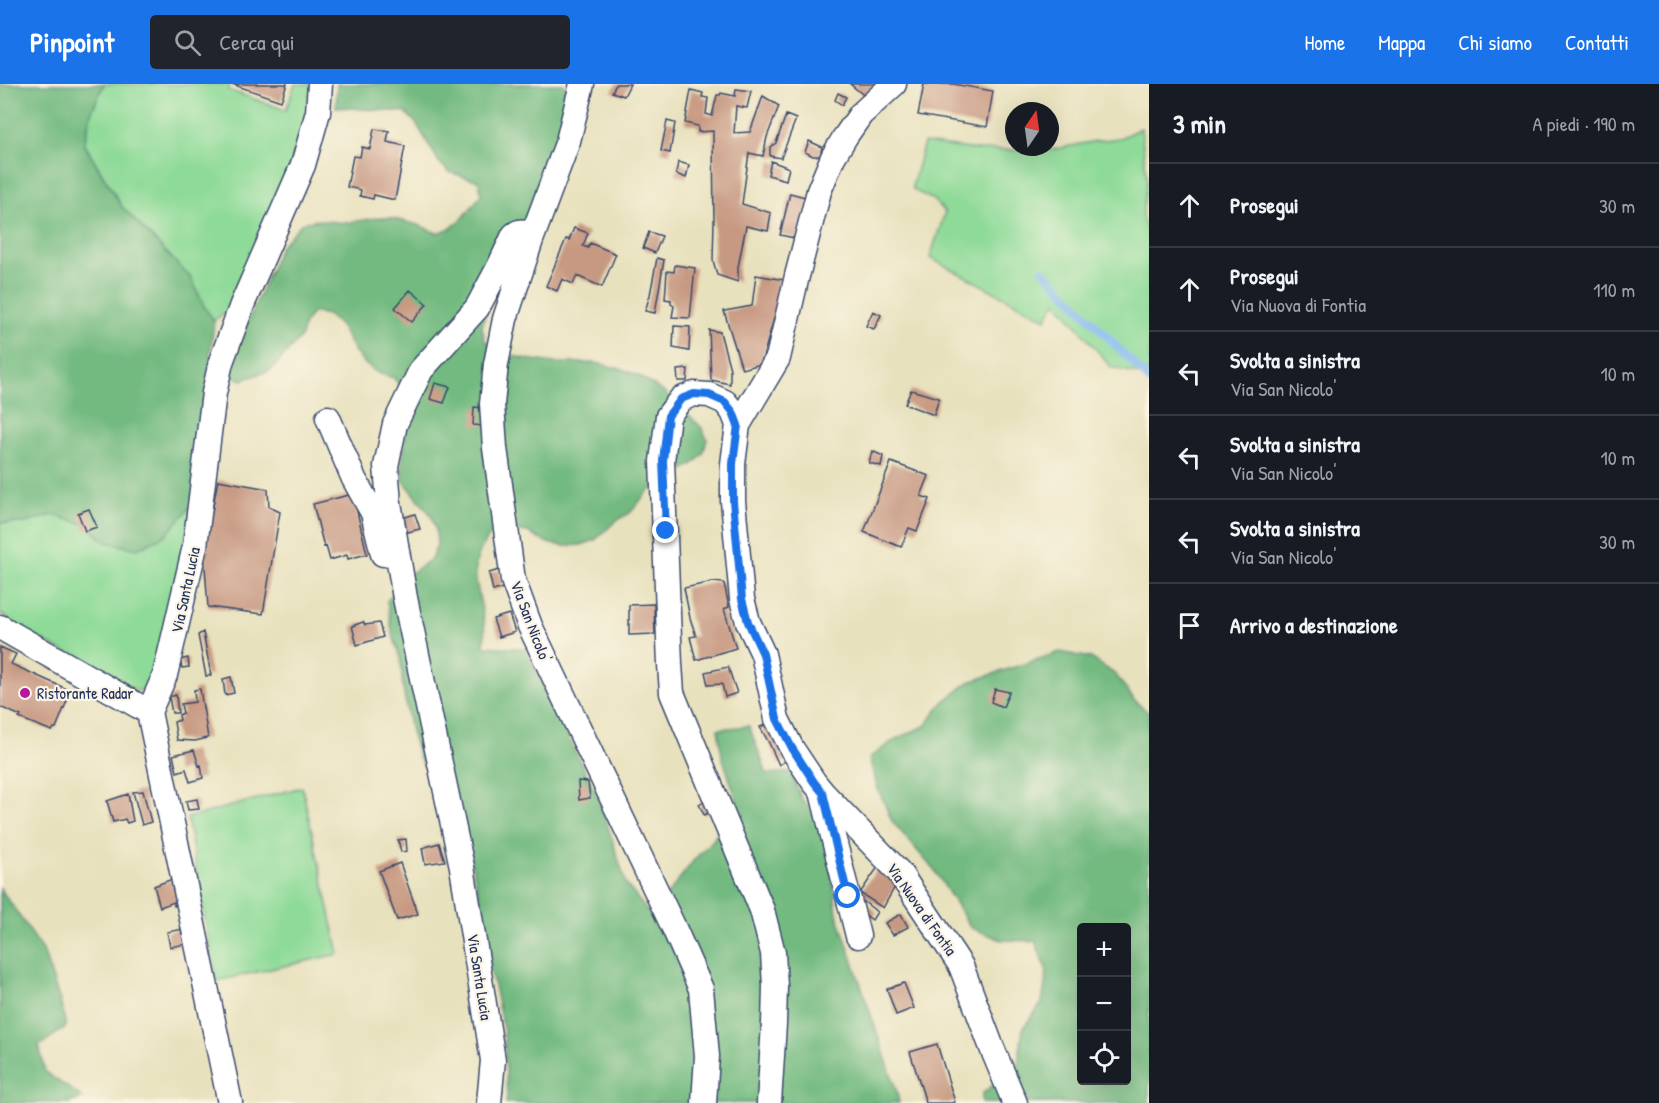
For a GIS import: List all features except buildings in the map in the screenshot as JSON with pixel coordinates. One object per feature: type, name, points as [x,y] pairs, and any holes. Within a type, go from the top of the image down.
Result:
[{"type":"street","name":"Via Santa Lucia","points":[[149,712],[165,675],[195,546],[214,393],[221,362],[242,305],[303,165],[318,112],[320,84]]},
{"type":"street","name":"Via San Nicolo'","points":[[582,84],[568,141],[531,240],[505,319],[496,364],[492,404],[495,448],[513,580],[530,626],[674,928],[700,989],[707,1056],[704,1103]]},
{"type":"street","points":[[738,425],[778,358],[819,191],[833,157],[861,114],[894,84]]},
{"type":"street","name":"Via Santa Lucia","points":[[489,1103],[493,1060],[462,867],[401,576],[389,503],[386,466],[395,424],[421,370],[477,308],[514,235],[518,231],[523,231],[530,234],[531,240]]},
{"type":"street","points":[[738,425],[733,412],[725,402],[709,395],[694,394],[681,399],[668,416],[663,461],[670,664],[672,693],[762,910],[772,953],[775,986],[769,1103]]},
{"type":"street","points":[[328,417],[354,479],[373,513],[386,566],[388,570],[401,576]]},
{"type":"street","name":"Via Nuova di Fontia","points":[[738,425],[733,464],[733,501],[742,599],[748,622],[763,654],[777,719],[814,782],[899,872],[961,966],[1015,1103]]},
{"type":"street","points":[[0,627],[149,712],[230,1103]]},
{"type":"street","points":[[823,793],[858,936]]},
{"type":"green space","points":[[0,84],[104,84],[91,113],[84,144],[122,207],[191,278],[205,308],[214,321],[194,503],[166,535],[137,549],[106,542],[85,524],[53,515],[24,523],[0,523]]},
{"type":"green space","points":[[104,84],[230,84],[228,90],[286,110],[295,84],[311,84],[301,145],[242,282],[226,311],[214,321],[205,308],[191,278],[122,207],[84,143],[91,113]]},
{"type":"green space","points":[[337,84],[564,84],[565,100],[558,145],[490,294],[482,327],[485,341],[509,355],[526,359],[554,363],[596,363],[639,376],[665,393],[701,427],[707,439],[703,454],[693,464],[648,491],[630,513],[617,520],[595,540],[581,545],[565,546],[551,544],[528,532],[498,528],[485,542],[478,556],[476,570],[485,629],[484,646],[525,649],[601,804],[626,884],[651,916],[694,860],[713,840],[737,801],[722,756],[718,729],[749,726],[767,774],[791,772],[801,798],[827,829],[837,914],[899,1103],[506,1103],[504,1033],[490,967],[480,900],[453,784],[427,770],[419,758],[411,731],[403,689],[401,660],[392,632],[387,601],[407,576],[431,559],[437,546],[436,530],[431,515],[403,480],[402,465],[410,400],[394,378],[378,373],[365,364],[340,326],[328,315],[313,312],[304,324],[301,337],[271,370],[242,380],[229,375],[231,361],[280,247],[302,223],[317,220],[346,223],[390,218],[418,225],[437,233],[451,228],[463,218],[481,195],[479,181],[449,172],[439,162],[416,123],[405,112],[336,107]]},
{"type":"green space","points":[[1141,128],[1147,181],[1142,217],[1149,238],[1149,372],[1138,374],[1111,367],[1056,301],[1046,319],[930,258],[945,212],[932,199],[915,191],[912,187],[924,143],[978,150],[1005,150],[1005,156],[1059,156],[1059,148],[1120,138]]},
{"type":"green space","points":[[194,503],[150,687],[139,691],[128,687],[31,634],[0,613],[0,523],[24,523],[53,515],[85,524]]},
{"type":"green space","points":[[1060,652],[1091,658],[1116,675],[1134,700],[1149,713],[1149,1103],[982,1103],[982,1094],[1018,1064],[1023,1028],[1042,1003],[1047,971],[1035,941],[1002,940],[971,928],[935,871],[892,821],[878,789],[869,758],[896,739],[925,726],[944,701],[969,682]]},
{"type":"green space","points":[[302,787],[339,954],[216,981],[187,818]]},
{"type":"green space","points":[[0,888],[43,950],[61,1004],[66,1027],[39,1046],[45,1072],[83,1098],[69,1103],[0,1103]]},
{"type":"waterway","points":[[1043,270],[1149,380]]},
{"type":"place","name":"Ristorante Radar","points":[[25,693]]},
{"type":"route","points":[[666,531],[663,461],[668,416],[681,399],[694,394],[709,395],[725,402],[733,412],[738,425],[733,464],[733,501],[742,599],[748,622],[763,654],[777,719],[792,748],[823,793],[848,896]]}]
